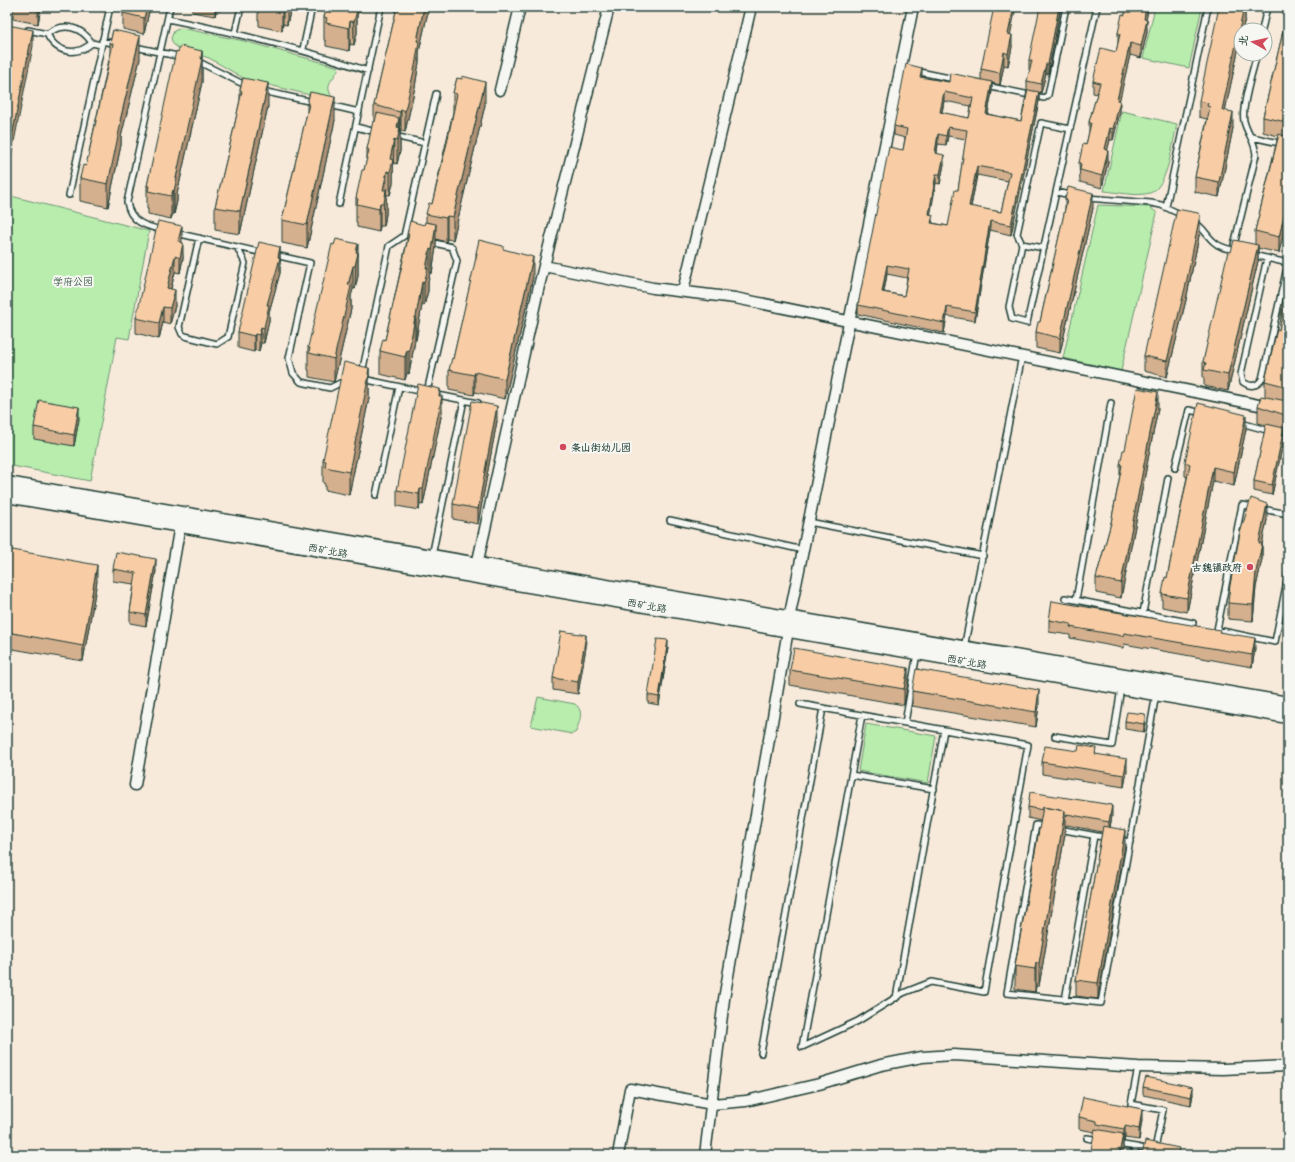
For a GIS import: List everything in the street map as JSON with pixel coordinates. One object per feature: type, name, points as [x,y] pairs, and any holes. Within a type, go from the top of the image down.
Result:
[{"type":"main road","name":"西矿北路","points":[[7,484],[478,565],[789,624],[917,652],[1288,716]]},
{"type":"main road","name":"西矿北路","points":[[7,495],[180,525],[789,624],[964,649],[1288,704]]},
{"type":"street","points":[[500,90],[520,7]]},
{"type":"street","points":[[478,565],[544,266],[609,7]]},
{"type":"street","points":[[683,292],[752,7]]},
{"type":"street","points":[[705,1155],[724,999],[789,624],[913,7]]},
{"type":"street","points":[[544,266],[653,288],[735,298],[1288,411]]},
{"type":"street","points":[[135,786],[180,525]]},
{"type":"street","points":[[618,1155],[630,1089],[712,1104],[746,1101],[819,1084],[881,1065],[936,1056],[988,1056],[1138,1067],[1223,1069],[1288,1066]]},
{"type":"lane","points":[[69,195],[110,7]]},
{"type":"lane","points":[[165,231],[151,228],[136,222],[130,213],[127,202],[170,7]]},
{"type":"lane","points":[[236,33],[241,7]]},
{"type":"lane","points":[[303,49],[312,7]]},
{"type":"lane","points":[[339,204],[381,7]]},
{"type":"lane","points":[[983,85],[1044,98],[1048,95],[1066,7]]},
{"type":"lane","points":[[1070,129],[1042,123],[1017,234],[1022,244],[1008,307],[1012,319],[1027,322],[1044,248],[1097,7]]},
{"type":"lane","points":[[1166,207],[1208,7]]},
{"type":"lane","points":[[1264,22],[1267,7]]},
{"type":"lane","points":[[1278,7],[1288,9]]},
{"type":"lane","points":[[168,19],[303,49],[368,71]]},
{"type":"lane","points":[[20,29],[47,34],[58,28],[71,27],[83,32],[92,43]]},
{"type":"lane","points":[[47,34],[54,45],[66,51],[78,52],[92,43],[124,45]]},
{"type":"lane","points":[[131,47],[204,64],[253,89],[359,112]]},
{"type":"lane","points":[[1233,250],[1256,155],[1256,145],[1244,120],[1244,110],[1255,62]]},
{"type":"lane","points":[[900,68],[961,81]]},
{"type":"lane","points":[[361,379],[389,246],[404,236],[436,94]]},
{"type":"lane","points":[[356,127],[379,132]]},
{"type":"lane","points":[[386,134],[425,143]]},
{"type":"lane","points":[[1252,137],[1288,145]]},
{"type":"lane","points":[[1056,192],[1076,196]]},
{"type":"lane","points":[[1083,197],[1151,203],[1166,207],[1199,224],[1213,241],[1221,247],[1240,252]]},
{"type":"lane","points":[[172,232],[310,263],[289,358],[291,366],[301,382],[330,388],[346,380]]},
{"type":"lane","points":[[404,236],[410,238]]},
{"type":"lane","points":[[199,238],[179,327],[182,334],[185,336],[216,344],[228,337],[245,263],[237,247]]},
{"type":"lane","points":[[424,241],[452,247],[457,260],[427,392]]},
{"type":"lane","points":[[1022,244],[1044,248]]},
{"type":"lane","points":[[1247,253],[1288,263],[1262,379],[1257,384],[1250,386],[1243,382],[1241,374],[1267,258]]},
{"type":"lane","points":[[964,649],[1022,356]]},
{"type":"lane","points":[[354,378],[483,404]]},
{"type":"lane","points":[[376,495],[399,386]]},
{"type":"lane","points":[[432,557],[464,400]]},
{"type":"lane","points":[[1076,600],[1111,402]]},
{"type":"lane","points":[[1176,468],[1189,410],[1204,414]]},
{"type":"lane","points":[[1235,422],[1288,436]]},
{"type":"lane","points":[[1143,613],[1168,478]]},
{"type":"lane","points":[[1288,514],[1242,505],[1217,630],[1275,642],[1287,588],[1288,575]]},
{"type":"lane","points":[[670,520],[803,550]]},
{"type":"lane","points":[[809,522],[983,556]]},
{"type":"lane","points":[[1065,598],[1193,623]]},
{"type":"lane","points":[[905,723],[917,652]]},
{"type":"lane","points":[[1055,736],[1112,745],[1121,687]]},
{"type":"lane","points":[[1130,842],[1036,825],[1007,993],[1101,1003],[1130,842],[1156,693]]},
{"type":"lane","points":[[800,704],[862,715],[1028,745],[984,992],[931,982],[903,993],[858,1021],[802,1047],[862,715]]},
{"type":"lane","points":[[761,1053],[823,708]]},
{"type":"lane","points":[[896,998],[944,730]]},
{"type":"lane","points":[[851,775],[934,789]]},
{"type":"lane","points":[[1065,1000],[1094,836]]},
{"type":"lane","points":[[1087,1138],[1155,1151],[1163,1110],[1131,1104],[1138,1067]]},
{"type":"lane","points":[[1134,1155],[1136,1147]]},
{"type":"green space","points":[[1155,7],[1202,7],[1189,68],[1143,58]]},
{"type":"green space","points":[[181,28],[244,41],[339,67],[329,84],[332,97],[330,100],[245,79],[209,58],[178,48],[173,44],[171,38],[174,31]]},
{"type":"green space","points":[[1122,111],[1177,124],[1169,163],[1161,182],[1156,189],[1150,193],[1133,194],[1104,191]]},
{"type":"green space","name":"学府公园","points":[[7,195],[149,231],[129,339],[117,337],[90,481],[7,465]]},
{"type":"green space","points":[[1098,205],[1150,207],[1157,213],[1121,371],[1063,358]]},
{"type":"green space","points":[[538,697],[575,704],[581,713],[576,732],[572,734],[531,726]]},
{"type":"green space","points":[[866,724],[936,736],[928,783],[858,771]]},
{"type":"building","points":[[124,7],[147,7],[144,18],[123,13]]},
{"type":"building","points":[[259,7],[283,7],[282,12]]},
{"type":"building","points":[[327,7],[353,7],[353,9],[357,10],[354,22],[350,21],[349,28],[326,23],[327,18],[324,17]]},
{"type":"building","points":[[397,7],[424,7],[417,41],[419,42],[415,66],[405,111],[401,110],[400,112],[374,105]]},
{"type":"building","points":[[994,7],[1014,7],[1008,34],[1012,35],[1008,54],[1004,52],[1000,73],[981,69]]},
{"type":"building","points":[[1040,7],[1059,7],[1048,64],[1046,64],[1041,84],[1027,81],[1032,61],[1029,60]]},
{"type":"building","points":[[1126,7],[1146,7],[1144,19],[1147,20],[1141,46],[1130,43],[1117,100],[1120,101],[1113,129],[1110,128],[1105,149],[1108,150],[1102,176],[1080,170],[1081,164],[1079,163],[1083,144],[1086,145],[1091,123],[1089,122],[1100,83],[1093,81],[1101,48],[1116,52],[1122,14],[1125,15]]},
{"type":"building","points":[[1219,7],[1244,7],[1241,22],[1233,22],[1233,58],[1222,110],[1233,112],[1219,182],[1195,177],[1210,107],[1207,106],[1208,103],[1199,101]]},
{"type":"building","points":[[1288,10],[1288,114],[1286,122],[1263,117]]},
{"type":"building","points":[[8,25],[33,30],[7,161],[7,33]]},
{"type":"building","points":[[113,30],[140,36],[120,121],[108,184],[80,178],[83,165],[86,166],[113,44],[110,43]]},
{"type":"building","points":[[180,46],[202,51],[202,59],[177,178],[174,191],[173,190],[171,196],[148,191],[149,186],[147,186],[176,51],[178,52]]},
{"type":"building","points":[[906,64],[922,68],[920,77],[949,82],[950,73],[992,82],[986,114],[1021,121],[1028,90],[1039,92],[1011,225],[990,221],[975,312],[947,307],[944,323],[858,305],[889,147],[903,150],[907,129],[894,126]],"holes":[[[944,92],[973,98],[969,118],[940,112]],[[948,127],[967,130],[958,190],[955,190],[948,226],[931,223],[933,215],[929,214],[936,174],[940,174],[944,155],[935,153],[938,134],[946,136]],[[977,166],[1010,172],[1001,212],[969,206]],[[887,265],[909,269],[904,296],[882,292]]]},
{"type":"building","points":[[462,76],[485,82],[453,217],[447,216],[446,218],[426,214],[429,203],[432,204],[447,143],[457,94],[453,93],[457,78],[462,79]]},
{"type":"building","points":[[243,78],[268,83],[240,211],[215,207],[242,91],[240,90]]},
{"type":"building","points":[[310,92],[335,97],[307,225],[282,220],[309,104],[307,104]]},
{"type":"building","points":[[377,113],[399,118],[397,127],[400,128],[397,141],[394,140],[390,159],[393,160],[390,172],[387,171],[383,190],[386,190],[384,203],[380,203],[379,209],[357,204],[358,199],[356,198],[362,170],[364,170],[369,150],[367,149],[373,121],[375,122]]},
{"type":"building","points":[[1279,134],[1288,137],[1288,199],[1279,237],[1255,231]]},
{"type":"building","points":[[1068,187],[1093,193],[1060,338],[1036,332],[1038,322],[1040,322],[1067,200],[1065,199]]},
{"type":"building","points":[[1177,209],[1198,213],[1200,215],[1186,284],[1167,361],[1144,356]]},
{"type":"building","points":[[158,221],[182,226],[178,241],[183,243],[180,258],[175,256],[167,288],[175,290],[170,308],[163,307],[159,323],[136,318]]},
{"type":"building","points":[[410,221],[424,225],[425,222],[436,224],[432,250],[430,249],[426,268],[428,268],[424,283],[422,282],[409,351],[407,350],[405,357],[380,351],[383,339],[385,340],[409,234],[407,234]]},
{"type":"building","points":[[336,239],[358,244],[356,252],[358,253],[348,285],[351,286],[334,359],[309,353],[310,348],[308,347],[332,244],[334,245]]},
{"type":"building","points":[[479,240],[503,246],[503,249],[533,257],[505,379],[475,372],[474,375],[449,370],[452,358],[453,359]]},
{"type":"building","points":[[1234,240],[1258,245],[1228,375],[1204,370],[1206,363],[1203,362],[1228,251],[1231,252]]},
{"type":"building","points":[[259,242],[280,247],[278,257],[280,258],[267,305],[269,305],[264,328],[261,327],[259,335],[255,334],[254,336],[238,332]]},
{"type":"building","points":[[1288,284],[1288,387],[1265,381],[1277,329],[1279,330],[1283,309],[1281,309]]},
{"type":"building","points":[[344,362],[369,368],[369,375],[349,472],[325,467],[326,461],[323,460]]},
{"type":"building","points":[[418,384],[440,389],[439,396],[442,396],[423,489],[420,489],[419,494],[397,490]]},
{"type":"building","points":[[1137,388],[1158,392],[1121,583],[1096,578],[1111,523],[1122,465],[1120,465],[1123,450],[1125,450]]},
{"type":"building","points":[[1261,396],[1288,401],[1288,409],[1286,409],[1285,415],[1258,406]]},
{"type":"building","points":[[39,400],[79,407],[74,435],[34,427]]},
{"type":"building","points":[[472,401],[497,406],[478,509],[453,504]]},
{"type":"building","points":[[1198,403],[1246,415],[1234,472],[1213,467],[1187,598],[1162,594],[1165,577],[1167,578],[1190,464],[1185,462]]},
{"type":"building","points":[[1266,424],[1284,428],[1272,485],[1254,481]]},
{"type":"building","points":[[1251,498],[1267,504],[1259,543],[1262,544],[1256,572],[1253,605],[1228,603],[1240,533]]},
{"type":"building","points":[[7,549],[97,565],[83,646],[7,632]]},
{"type":"building","points":[[116,552],[156,559],[146,615],[130,612],[136,573],[113,569]]},
{"type":"building","points":[[1052,601],[1220,630],[1219,632],[1255,638],[1252,655],[1124,633],[1123,636],[1070,627],[1071,624],[1049,620]]},
{"type":"building","points":[[561,631],[586,635],[578,682],[553,678]]},
{"type":"building","points":[[657,639],[668,640],[659,697],[648,695]]},
{"type":"building","points":[[794,648],[908,668],[904,689],[790,670]]},
{"type":"building","points":[[916,669],[1039,690],[1036,712],[912,691]]},
{"type":"building","points":[[1127,712],[1145,714],[1144,724],[1125,721]]},
{"type":"building","points":[[1079,745],[1096,748],[1095,754],[1127,759],[1124,775],[1042,762],[1045,746],[1078,751]]},
{"type":"building","points":[[1030,792],[1112,805],[1109,822],[1067,814],[1067,816],[1065,815],[1065,811],[1043,807],[1043,810],[1028,807]]},
{"type":"building","points":[[1043,807],[1065,811],[1039,963],[1036,963],[1035,969],[1015,966]]},
{"type":"building","points":[[1103,826],[1125,830],[1098,983],[1076,980]]},
{"type":"building","points":[[1146,1077],[1193,1087],[1191,1097],[1143,1087]]},
{"type":"building","points":[[1083,1097],[1142,1109],[1139,1129],[1125,1126],[1124,1129],[1097,1124],[1097,1121],[1079,1117]]},
{"type":"building","points":[[1095,1129],[1123,1134],[1119,1155],[1090,1155]]},
{"type":"building","points":[[1145,1141],[1179,1148],[1178,1155],[1142,1155]]},
{"type":"place","name":"条山街幼儿园","points":[[563,447]]},
{"type":"place","name":"古魏镇政府","points":[[1250,567]]}]
